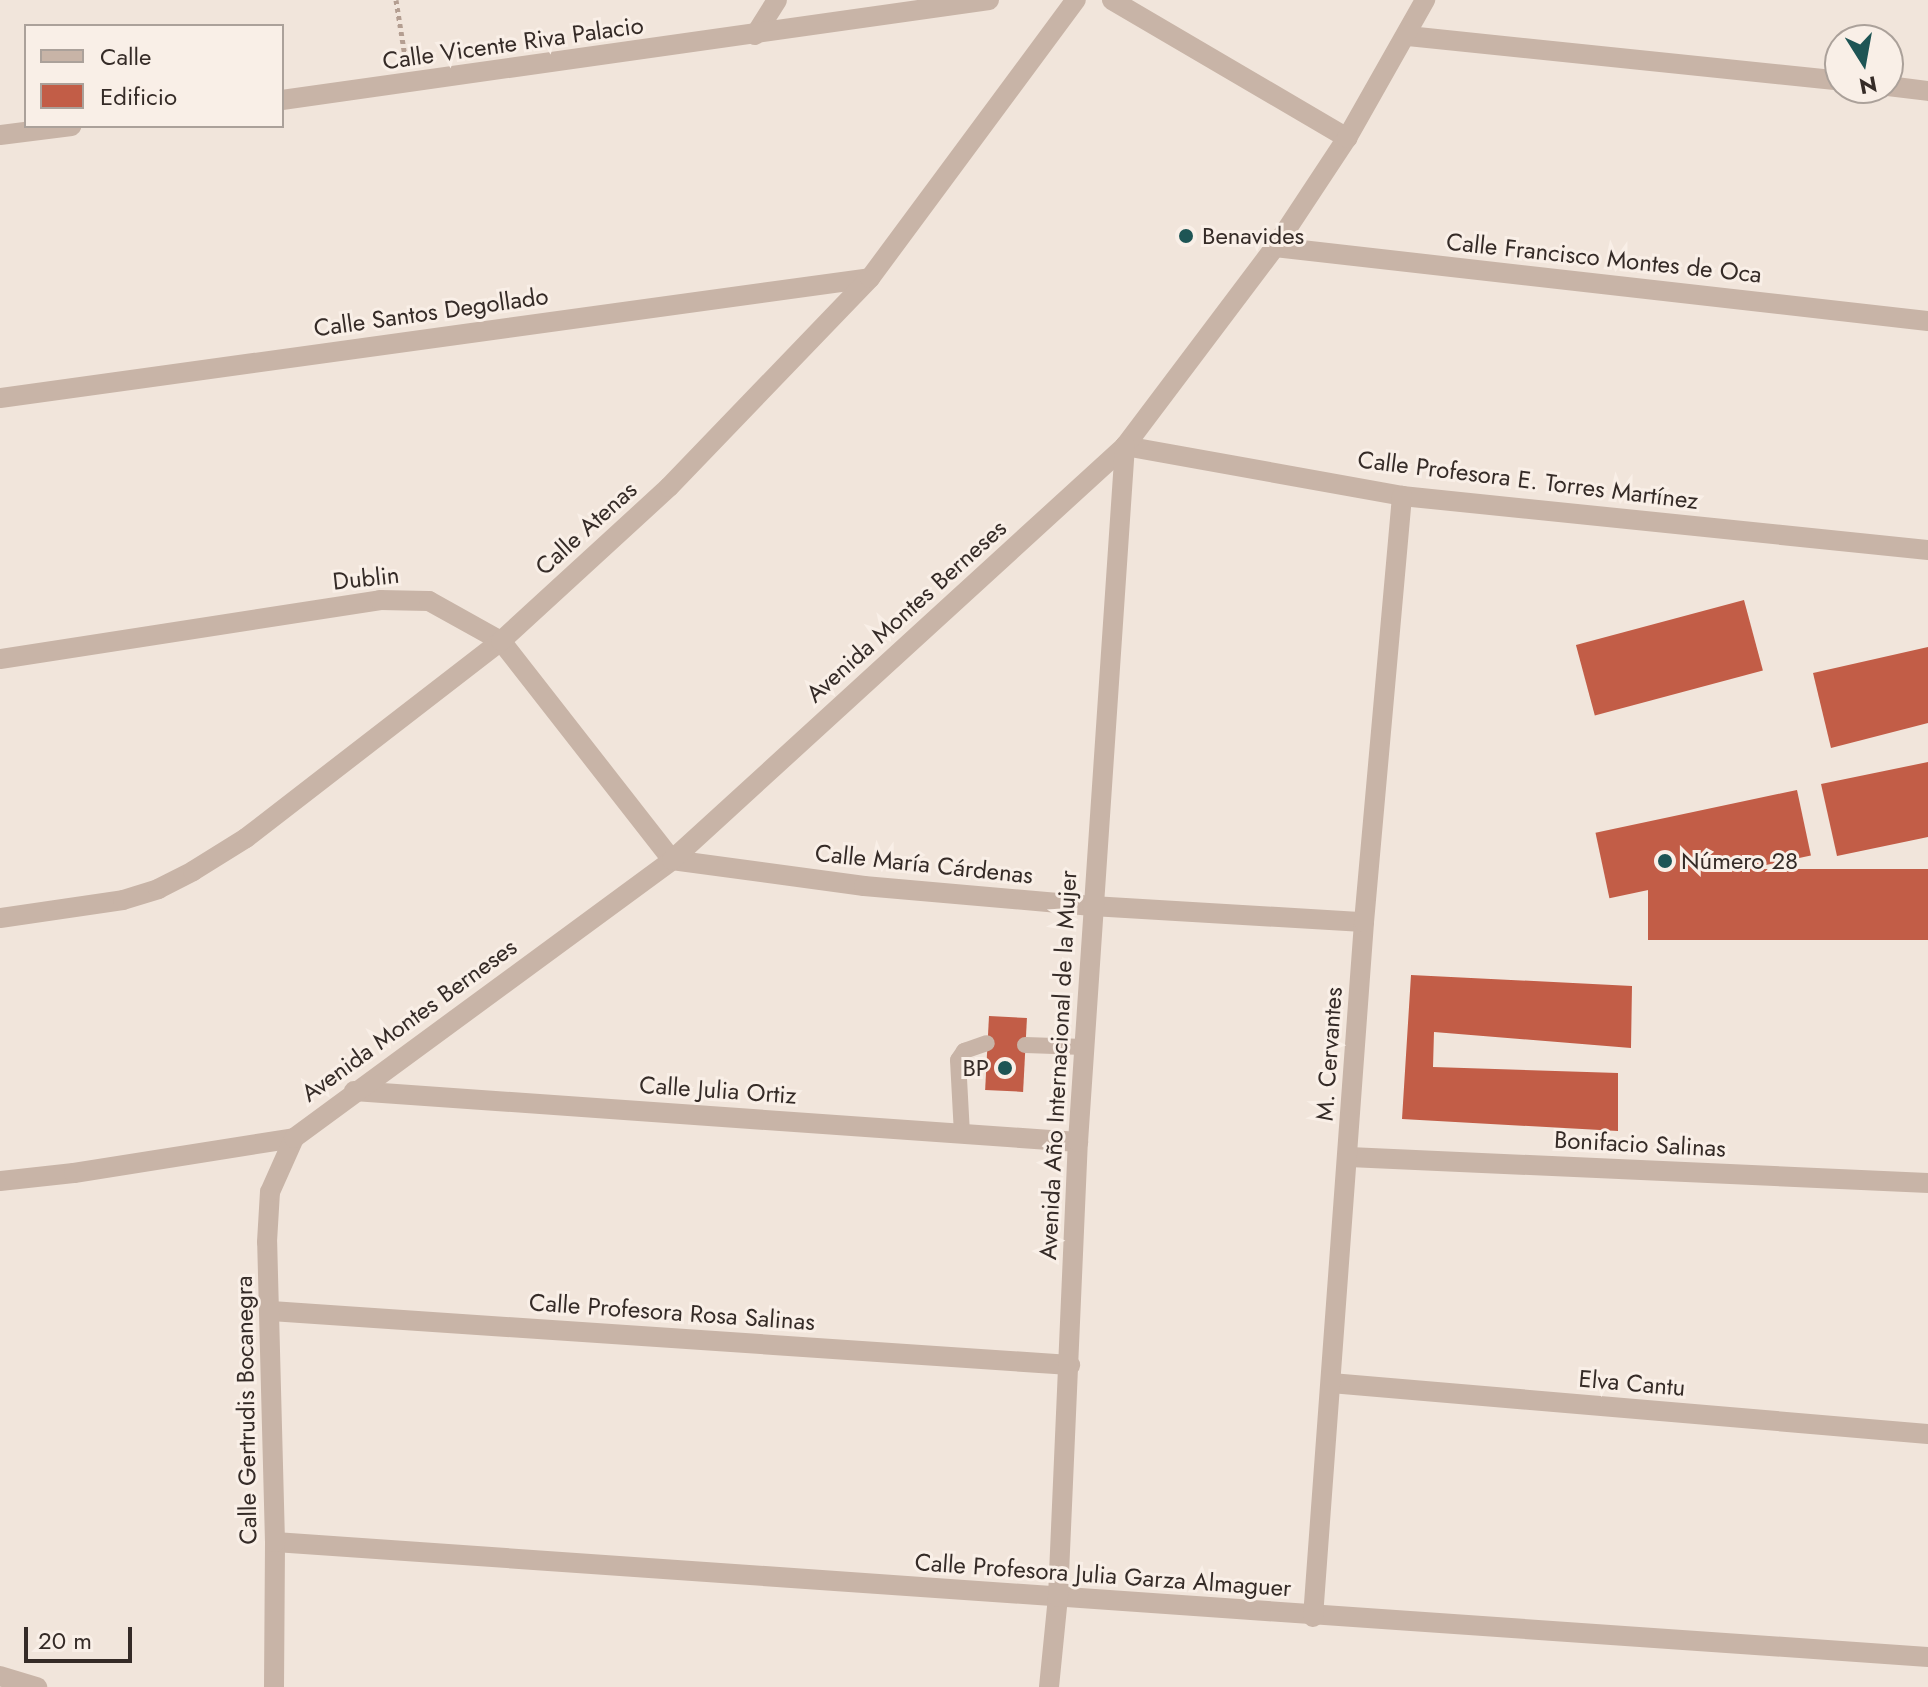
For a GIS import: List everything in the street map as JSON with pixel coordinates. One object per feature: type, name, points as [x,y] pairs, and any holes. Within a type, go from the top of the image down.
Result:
[{"type":"street","points":[[755,35],[777,0]]},
{"type":"street","name":"Calle Vicente Riva Palacio","points":[[284,100],[989,0]]},
{"type":"street","name":"Calle Atenas","points":[[0,918],[123,900],[158,889],[193,871],[246,838],[501,641],[669,487],[870,278],[1076,0]]},
{"type":"street","points":[[1112,0],[1347,138]]},
{"type":"street","name":"Avenida Montes Berneses","points":[[294,1138],[672,860],[1125,446],[1275,247],[1347,138],[1408,36],[1425,0]]},
{"type":"street","points":[[1408,36],[1824,79]]},
{"type":"street","points":[[1904,88],[1928,91]]},
{"type":"street","points":[[0,135],[55,128]]},
{"type":"street","name":"Calle Francisco Montes de Oca","points":[[1275,247],[1928,321]]},
{"type":"street","name":"Calle Santos Degollado","points":[[0,398],[870,278]]},
{"type":"street","name":"Calle Profesora E. Torres Martínez","points":[[1125,446],[1402,496],[1928,550]]},
{"type":"street","name":"Avenida Año Internacional de la Mujer","points":[[1049,1687],[1058,1597],[1092,906],[1125,446]]},
{"type":"street","name":"M. Cervantes","points":[[1313,1617],[1364,922],[1402,496]]},
{"type":"street","name":"Dublin","points":[[0,659],[407,598],[429,601],[501,641],[672,860]]},
{"type":"street","name":"Calle María Cárdenas","points":[[672,860],[864,886],[1092,906],[1364,922]]},
{"type":"street","name":"Calle Julia Ortiz","points":[[354,1091],[1078,1142]]},
{"type":"street","points":[[0,1181],[74,1173],[294,1138]]},
{"type":"street","name":"Calle Gertrudis Bocanegra","points":[[274,1687],[275,1542],[267,1242],[270,1192],[294,1138]]},
{"type":"street","name":"Bonifacio Salinas","points":[[1349,1157],[1928,1183]]},
{"type":"street","name":"Calle Profesora Rosa Salinas","points":[[271,1311],[1070,1365]]},
{"type":"street","name":"Elva Cantu","points":[[1331,1383],[1928,1434]]},
{"type":"street","name":"Calle Profesora Julia Garza Almaguer","points":[[275,1542],[1313,1617],[1928,1657]]},
{"type":"street","points":[[0,1676],[37,1687]]},
{"type":"lane","points":[[962,1134],[958,1060],[964,1051],[987,1043]]},
{"type":"lane","points":[[1025,1045],[1084,1047]]},
{"type":"path","points":[[396,0],[409,84]]},
{"type":"building","points":[[1744,600],[1763,671],[1595,716],[1576,645]]},
{"type":"building","points":[[1928,647],[1928,723],[1831,748],[1813,673]]},
{"type":"building","points":[[1928,762],[1928,837],[1837,856],[1821,784]]},
{"type":"building","points":[[1797,790],[1811,856],[1609,898],[1596,833]]},
{"type":"building","points":[[1648,869],[1928,869],[1928,940],[1648,940]]},
{"type":"building","points":[[1411,975],[1632,986],[1631,1048],[1434,1032],[1433,1067],[1618,1073],[1618,1131],[1402,1119]]},
{"type":"building","name":"BP","points":[[989,1016],[1027,1018],[1023,1092],[985,1090]]},
{"type":"place","name":"Benavides","points":[[1186,236]]},
{"type":"place","name":"Número 28","points":[[1665,861]]},
{"type":"place","name":"BP","points":[[1005,1068]]}]
